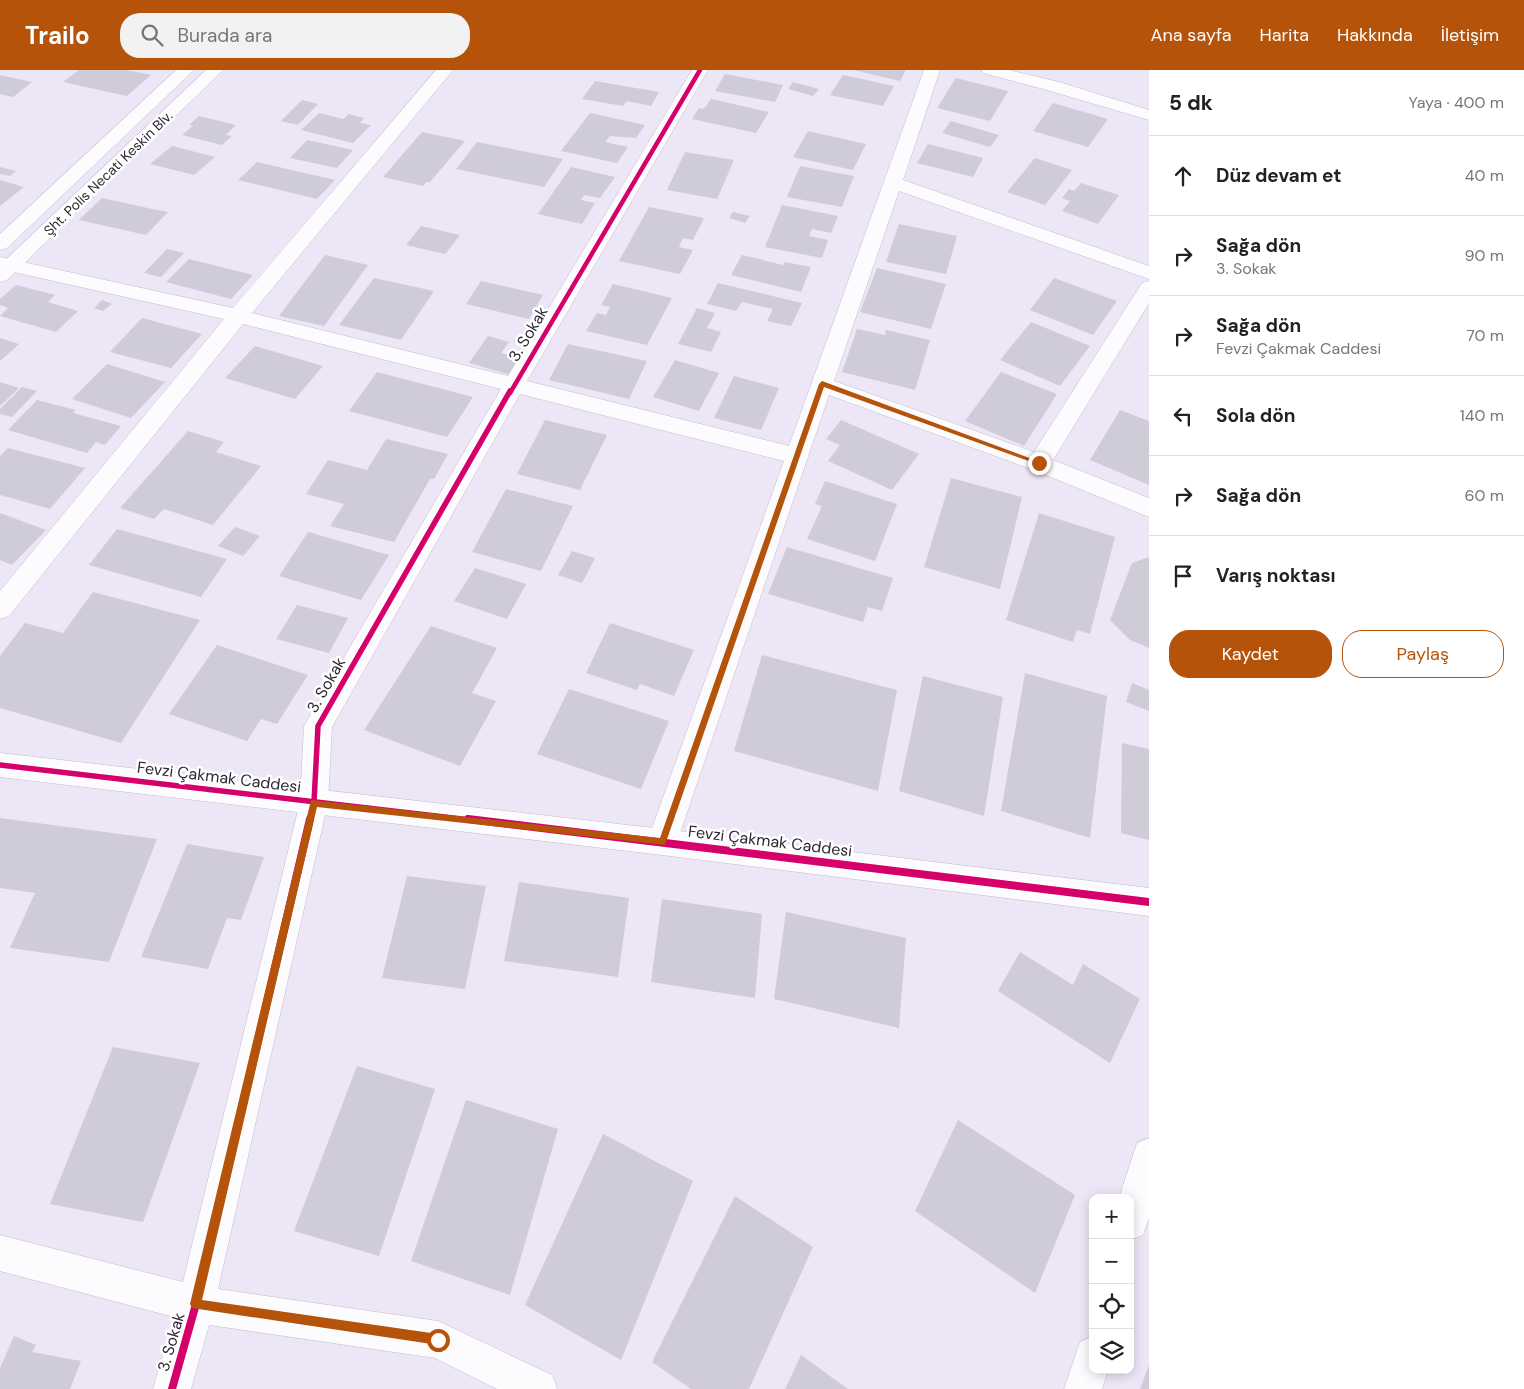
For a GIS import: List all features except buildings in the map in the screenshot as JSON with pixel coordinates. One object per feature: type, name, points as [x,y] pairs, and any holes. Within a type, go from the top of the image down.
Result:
[{"type":"street","name":"Şht. Polis Necati Keskin Blv.","points":[[0,244],[186,70]]},
{"type":"street","name":"Şht. Polis Necati Keskin Blv.","points":[[4,268],[216,70]]},
{"type":"street","points":[[0,609],[238,316],[445,70]]},
{"type":"street","name":"3. Sokak","points":[[172,1389],[196,1304],[314,802],[318,726],[514,386],[700,70]]},
{"type":"street","points":[[662,842],[932,70]]},
{"type":"street","points":[[989,70],[1053,86],[1149,115]]},
{"type":"street","points":[[1053,86],[1066,70]]},
{"type":"street","points":[[892,182],[1149,273]]},
{"type":"street","points":[[4,268],[238,316],[797,456]]},
{"type":"street","points":[[1039,463],[1149,288]]},
{"type":"street","points":[[822,384],[1039,463],[1149,508]]},
{"type":"street","name":"Fevzi Çakmak Caddesi","points":[[0,765],[662,842],[1149,902]]},
{"type":"street","points":[[1134,1208],[1149,1155]]},
{"type":"street","points":[[0,1253],[196,1304],[438,1340],[538,1389]]},
{"type":"street","points":[[1083,1389],[1089,1369]]},
{"type":"cycle path","points":[[172,1389],[196,1304],[314,802],[318,726],[514,385],[700,70]]},
{"type":"cycle path","points":[[0,765],[662,842],[1149,902]]},
{"type":"route","points":[[438,1340],[196,1304],[314,802],[662,842],[822,384],[1039,463]]}]
